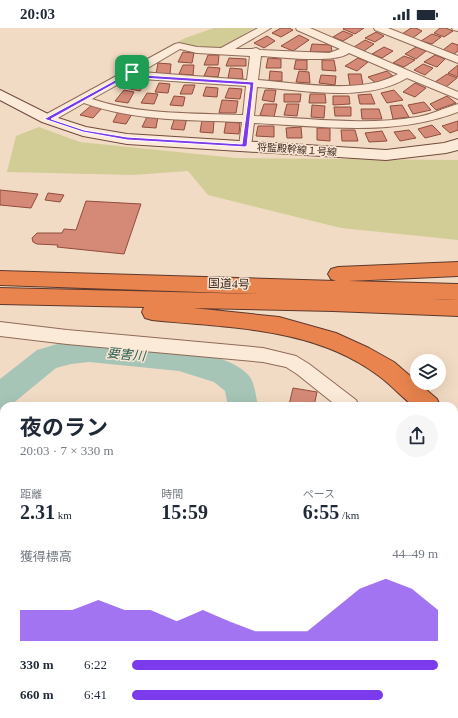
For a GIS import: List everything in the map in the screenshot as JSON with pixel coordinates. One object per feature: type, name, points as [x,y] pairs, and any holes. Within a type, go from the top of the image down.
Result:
[{"type":"highway","points":[[83,280],[458,269]]},
{"type":"highway","name":"国道4号","points":[[0,290],[83,280],[458,292]]},
{"type":"highway","points":[[0,290],[279,325],[329,339],[361,354],[386,369],[424,402]]},
{"type":"highway","name":"国道4号","points":[[0,290],[458,308]]},
{"type":"street","points":[[225,50],[266,28]]},
{"type":"street","points":[[301,28],[458,96]]},
{"type":"street","points":[[320,36],[333,28]]},
{"type":"street","points":[[379,28],[458,60]]},
{"type":"street","points":[[47,119],[179,46],[197,50],[225,50],[329,56],[342,53],[347,49]]},
{"type":"street","points":[[245,146],[256,52]]},
{"type":"street","points":[[132,72],[142,76],[351,90],[376,87],[393,82],[406,74]]},
{"type":"street","name":"将監殿幹線１号線","points":[[0,94],[47,119],[83,131],[127,139],[386,155],[446,148],[458,144]]},
{"type":"street","points":[[82,99],[105,107],[142,113],[367,125],[406,122],[446,113],[458,108]]},
{"type":"street","points":[[0,328],[67,337],[263,355],[290,361],[303,369],[345,402]]},
{"type":"shaded area","points":[[214,28],[254,28],[230,43],[211,49],[187,46],[178,42]]},
{"type":"shaded area","points":[[39,127],[80,142],[236,158],[458,160],[458,240],[341,228],[208,195],[188,171],[133,175],[7,172],[16,136]]},
{"type":"building","points":[[281,28],[289,28],[293,30],[281,37],[272,33]]},
{"type":"building","points":[[364,28],[355,34],[343,29]]},
{"type":"building","points":[[411,28],[416,28],[422,31],[413,38],[402,34]]},
{"type":"building","points":[[440,28],[446,28],[453,31],[444,37],[434,33]]},
{"type":"building","points":[[343,31],[353,35],[343,41],[333,37]]},
{"type":"building","points":[[376,32],[384,36],[375,42],[365,38]]},
{"type":"building","points":[[432,34],[441,37],[432,44],[421,41]]},
{"type":"building","points":[[299,35],[309,40],[293,51],[281,46]]},
{"type":"building","points":[[267,36],[275,41],[264,48],[254,43]]},
{"type":"building","points":[[365,40],[374,44],[364,51],[354,47]]},
{"type":"building","points":[[452,43],[458,45],[458,51],[454,54],[443,50]]},
{"type":"building","points":[[312,44],[331,45],[332,52],[310,52]]},
{"type":"building","points":[[384,47],[393,51],[382,58],[372,54]]},
{"type":"building","points":[[416,47],[426,51],[416,59],[405,54]]},
{"type":"building","points":[[183,52],[194,53],[192,63],[178,62]]},
{"type":"building","points":[[208,55],[219,55],[218,65],[204,65]]},
{"type":"building","points":[[435,55],[445,59],[437,67],[424,62]]},
{"type":"building","points":[[404,56],[415,60],[404,67],[393,63]]},
{"type":"building","points":[[229,58],[246,59],[246,66],[226,66]]},
{"type":"building","points":[[268,58],[281,59],[281,68],[266,68]]},
{"type":"building","points":[[358,58],[368,62],[357,71],[345,66]]},
{"type":"building","points":[[296,60],[307,60],[307,70],[294,69]]},
{"type":"building","points":[[322,60],[334,60],[336,71],[322,70]]},
{"type":"building","points":[[158,63],[171,64],[170,74],[156,74]]},
{"type":"building","points":[[423,64],[433,68],[425,75],[414,70]]},
{"type":"building","points":[[183,65],[194,65],[193,75],[179,74]]},
{"type":"building","points":[[458,65],[458,77],[448,73]]},
{"type":"building","points":[[208,67],[220,68],[218,77],[204,76]]},
{"type":"building","points":[[230,68],[242,69],[243,79],[228,78]]},
{"type":"building","points":[[270,71],[282,72],[282,81],[269,81]]},
{"type":"building","points":[[299,71],[309,72],[310,83],[296,82]]},
{"type":"building","points":[[387,71],[393,76],[376,83],[368,77]]},
{"type":"building","points":[[348,74],[361,74],[363,85],[350,86]]},
{"type":"building","points":[[447,74],[457,78],[446,87],[435,82]]},
{"type":"building","points":[[321,75],[336,76],[335,85],[319,83]]},
{"type":"building","points":[[133,79],[146,80],[140,91],[125,88]]},
{"type":"building","points":[[159,83],[170,84],[168,93],[155,92]]},
{"type":"building","points":[[415,83],[426,88],[415,97],[403,92]]},
{"type":"building","points":[[184,85],[195,85],[192,94],[180,94]]},
{"type":"building","points":[[206,87],[218,88],[217,97],[203,96]]},
{"type":"building","points":[[229,88],[242,89],[240,99],[225,98]]},
{"type":"building","points":[[124,90],[134,92],[128,103],[115,101]]},
{"type":"building","points":[[265,90],[276,90],[274,102],[262,100]]},
{"type":"building","points":[[394,90],[403,100],[387,103],[381,93]]},
{"type":"building","points":[[147,93],[158,94],[154,104],[141,103]]},
{"type":"building","points":[[284,94],[301,94],[300,102],[284,102]]},
{"type":"building","points":[[310,94],[325,94],[326,103],[309,103]]},
{"type":"building","points":[[371,94],[375,104],[360,104],[358,95]]},
{"type":"building","points":[[174,96],[185,97],[183,106],[170,105]]},
{"type":"building","points":[[333,96],[349,96],[350,104],[333,105]]},
{"type":"building","points":[[447,96],[456,103],[436,110],[430,104]]},
{"type":"building","points":[[222,100],[238,101],[236,113],[219,113]]},
{"type":"building","points":[[424,102],[431,110],[413,114],[408,105]]},
{"type":"building","points":[[264,104],[277,104],[274,117],[260,115]]},
{"type":"building","points":[[287,104],[299,104],[297,116],[284,115]]},
{"type":"building","points":[[92,105],[102,108],[93,118],[80,115]]},
{"type":"building","points":[[312,105],[325,106],[324,118],[311,117]]},
{"type":"building","points":[[402,105],[409,117],[393,119],[390,106]]},
{"type":"building","points":[[334,107],[351,107],[351,116],[335,116]]},
{"type":"building","points":[[361,109],[379,109],[382,119],[362,119]]},
{"type":"building","points":[[118,112],[132,114],[126,124],[113,122]]},
{"type":"building","points":[[147,117],[158,117],[156,128],[142,127]]},
{"type":"building","points":[[175,117],[187,118],[184,130],[171,129]]},
{"type":"building","points":[[202,120],[214,121],[213,133],[200,132]]},
{"type":"building","points":[[458,121],[458,130],[450,133],[442,126]]},
{"type":"building","points":[[226,122],[240,123],[239,134],[224,133]]},
{"type":"building","points":[[432,125],[441,134],[425,138],[418,129]]},
{"type":"building","points":[[258,126],[274,126],[274,137],[256,136]]},
{"type":"building","points":[[301,127],[302,138],[287,138],[286,128]]},
{"type":"building","points":[[317,128],[330,128],[330,141],[317,140]]},
{"type":"building","points":[[341,130],[355,130],[358,141],[342,141]]},
{"type":"building","points":[[409,130],[416,138],[400,141],[394,132]]},
{"type":"building","points":[[382,131],[387,141],[369,142],[365,133]]},
{"type":"building","points":[[0,190],[38,194],[31,208],[0,205]]},
{"type":"building","points":[[48,193],[64,195],[60,202],[45,200]]},
{"type":"building","points":[[86,201],[141,204],[124,254],[57,247],[58,245],[37,244],[33,242],[32,238],[37,233],[62,233],[64,229],[76,230]]},
{"type":"building","points":[[293,388],[317,392],[315,402],[290,402]]},
{"type":"waterway","name":"要害川","points":[[0,396],[47,359],[71,352],[89,350],[179,359],[224,373],[239,385],[242,402]]},
{"type":"route","points":[[132,72],[142,76],[252,83],[245,146],[127,139],[83,131],[47,119],[132,72]]}]
